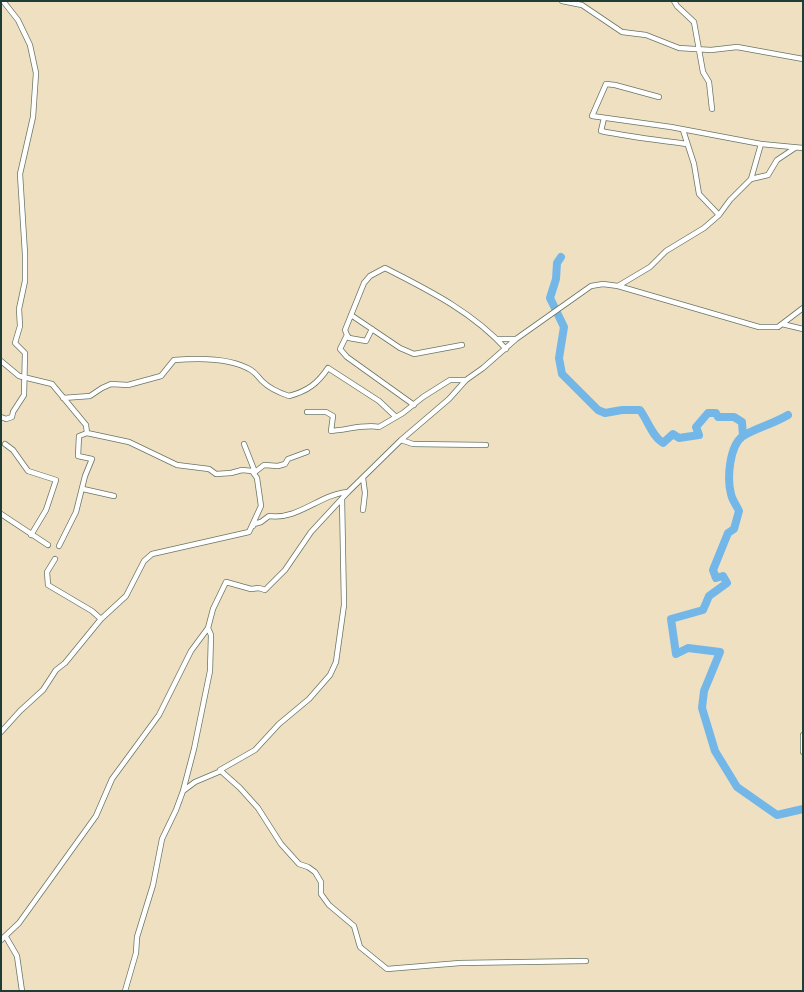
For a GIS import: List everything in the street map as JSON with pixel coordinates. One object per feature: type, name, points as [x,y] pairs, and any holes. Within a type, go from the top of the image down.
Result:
[{"type":"street","points":[[1,417],[6,420],[12,417],[13,412],[21,402],[24,395],[24,353],[15,342],[20,326],[19,309],[25,281],[25,254],[20,174],[33,117],[36,73],[30,45],[18,20],[3,1]]},
{"type":"street","points":[[562,1],[582,5],[622,32],[646,35],[679,48],[698,50],[737,47],[803,59]]},
{"type":"street","points":[[674,1],[677,6],[694,22],[703,72],[709,82],[712,109]]},
{"type":"street","points":[[659,97],[606,84],[592,116],[684,130],[761,144],[803,148]]},
{"type":"street","points":[[604,118],[601,131],[629,137],[687,144]]},
{"type":"street","points":[[684,130],[694,164],[699,194],[719,215]]},
{"type":"street","points":[[618,286],[650,267],[666,251],[704,228],[719,215],[730,200],[751,179],[761,144]]},
{"type":"street","points":[[751,179],[768,175],[777,160],[796,147]]},
{"type":"street","points":[[372,329],[366,341],[349,338],[345,330],[364,283],[370,276],[385,268],[449,302],[498,339],[506,349]]},
{"type":"street","points":[[1,940],[6,937],[19,923],[96,816],[112,779],[159,715],[179,678],[191,651],[208,628],[213,609],[226,582],[251,590],[258,588],[265,590],[285,570],[311,532],[362,478],[401,440],[450,399],[466,380],[506,349],[516,339],[563,308],[591,286],[603,284],[618,286],[759,328],[778,327],[803,308]]},
{"type":"street","points":[[351,315],[400,348],[414,354],[462,345]]},
{"type":"street","points":[[782,324],[803,329]]},
{"type":"street","points":[[347,335],[340,349],[347,357],[414,405]]},
{"type":"street","points":[[498,339],[516,339]]},
{"type":"street","points":[[63,398],[90,396],[111,384],[128,385],[161,376],[174,360],[211,360],[242,365],[253,371],[262,382],[289,396],[310,388],[318,383],[328,368],[379,401],[396,417]]},
{"type":"street","points":[[1,361],[15,373],[24,378],[48,382],[56,387],[63,398],[86,425],[87,433]]},
{"type":"street","points":[[308,412],[326,412],[333,416],[331,431],[356,429],[368,425],[379,427],[450,380],[466,380]]},
{"type":"street","points":[[59,546],[76,512],[83,490],[85,476],[92,459],[78,456],[78,436],[87,433],[129,442],[177,465],[209,469],[216,474],[231,473],[242,470],[255,472],[264,466],[278,466],[285,464],[288,459],[307,452]]},
{"type":"street","points":[[401,440],[413,444],[486,445]]},
{"type":"street","points":[[5,444],[14,450],[28,471],[56,480],[46,510],[31,535]]},
{"type":"street","points":[[244,444],[257,478],[261,506],[250,531]]},
{"type":"street","points":[[362,478],[365,493],[363,510]]},
{"type":"street","points":[[83,490],[114,496]]},
{"type":"street","points":[[1,732],[20,711],[43,690],[56,670],[65,663],[100,619],[126,596],[144,561],[152,554],[250,531],[254,524],[261,522],[269,516],[281,518],[314,505],[335,494],[348,492]]},
{"type":"street","points":[[183,791],[195,782],[255,750],[279,724],[309,699],[330,675],[336,662],[344,605],[342,500]]},
{"type":"street","points":[[1,514],[48,545]]},
{"type":"street","points":[[55,559],[47,572],[48,585],[92,611],[100,619]]},
{"type":"street","points":[[125,991],[136,953],[136,937],[152,885],[162,839],[176,810],[183,791],[210,671],[211,635],[208,628]]},
{"type":"street","points":[[803,735],[803,752]]},
{"type":"street","points":[[220,770],[240,788],[258,808],[281,844],[299,864],[308,867],[315,872],[321,882],[321,894],[329,905],[354,926],[360,946],[384,968],[390,969],[460,963],[586,961]]},
{"type":"street","points":[[6,937],[17,956],[22,991]]},
{"type":"waterway","points":[[561,257],[557,263],[556,279],[550,298],[564,327],[559,358],[562,374],[598,410],[605,413],[622,410],[640,410],[653,432],[663,443],[673,434],[679,438],[699,435],[696,427],[708,413],[716,413],[718,417],[734,417],[742,422],[743,436]]},
{"type":"waterway","points":[[788,415],[743,436],[738,441],[732,455],[729,480],[733,501],[739,511],[734,529],[728,533],[713,570],[716,578],[723,576],[727,583],[709,596],[703,610],[671,619],[676,654],[688,648],[720,652],[704,691],[702,708],[715,751],[737,787],[777,815],[803,809]]}]
